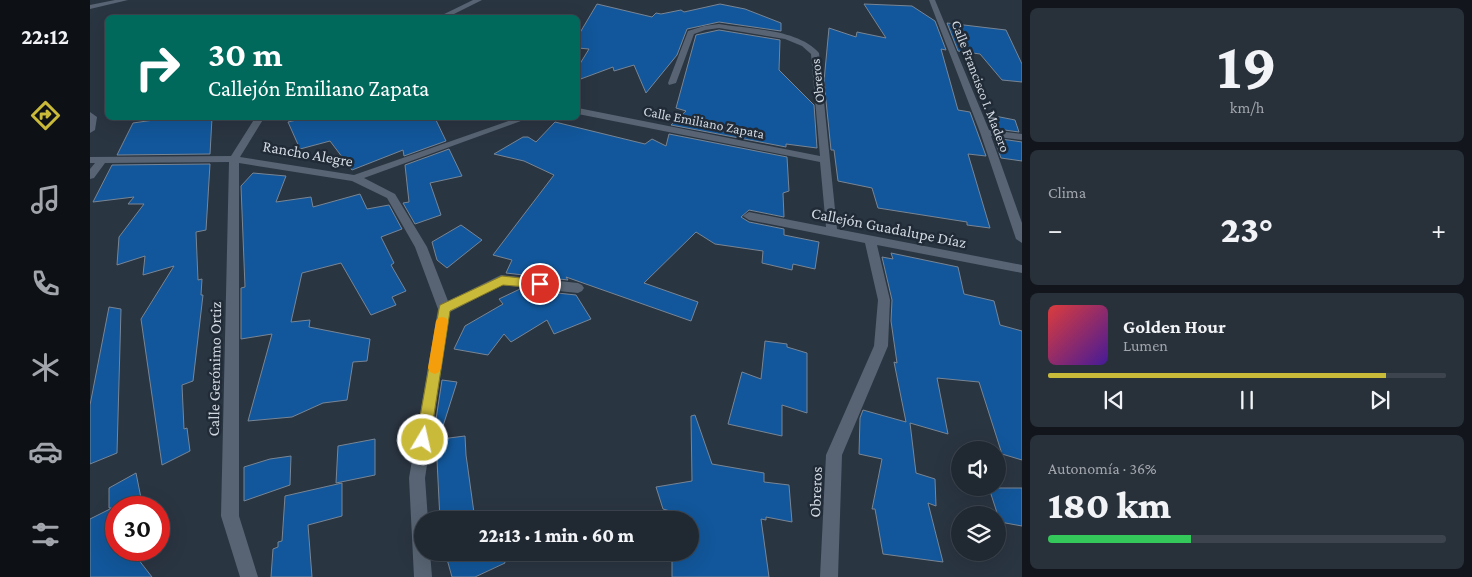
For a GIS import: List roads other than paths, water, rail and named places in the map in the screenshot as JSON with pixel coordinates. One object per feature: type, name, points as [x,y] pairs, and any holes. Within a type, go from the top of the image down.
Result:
[{"type":"street","points":[[90,7],[125,0]]},
{"type":"street","points":[[446,15],[479,0]]},
{"type":"street","name":"Calle Francisco I. Madero","points":[[932,0],[985,132],[1022,239]]},
{"type":"street","name":"Obreros","points":[[672,82],[691,33],[704,28],[719,26],[787,37],[805,44],[815,53],[832,232]]},
{"type":"street","name":"Calle Emiliano Zapata","points":[[580,111],[825,160]]},
{"type":"street","points":[[90,115],[92,117],[90,130]]},
{"type":"street","points":[[234,159],[258,120]]},
{"type":"street","points":[[355,178],[518,120]]},
{"type":"street","points":[[985,132],[1022,137]]},
{"type":"street","name":"Rancho Alegre","points":[[90,160],[234,159],[355,178],[391,196],[421,247],[444,309],[417,478],[423,577]]},
{"type":"street","name":"Calle Gerónimo Ortiz","points":[[234,159],[230,516],[249,577]]},
{"type":"street","points":[[90,176],[102,160]]},
{"type":"street","name":"Callejón Guadalupe Díaz","points":[[749,216],[1022,269]]},
{"type":"street","name":"Obreros","points":[[829,577],[834,455],[882,346],[884,300],[870,240]]},
{"type":"street","points":[[444,309],[502,280],[578,288]]}]
